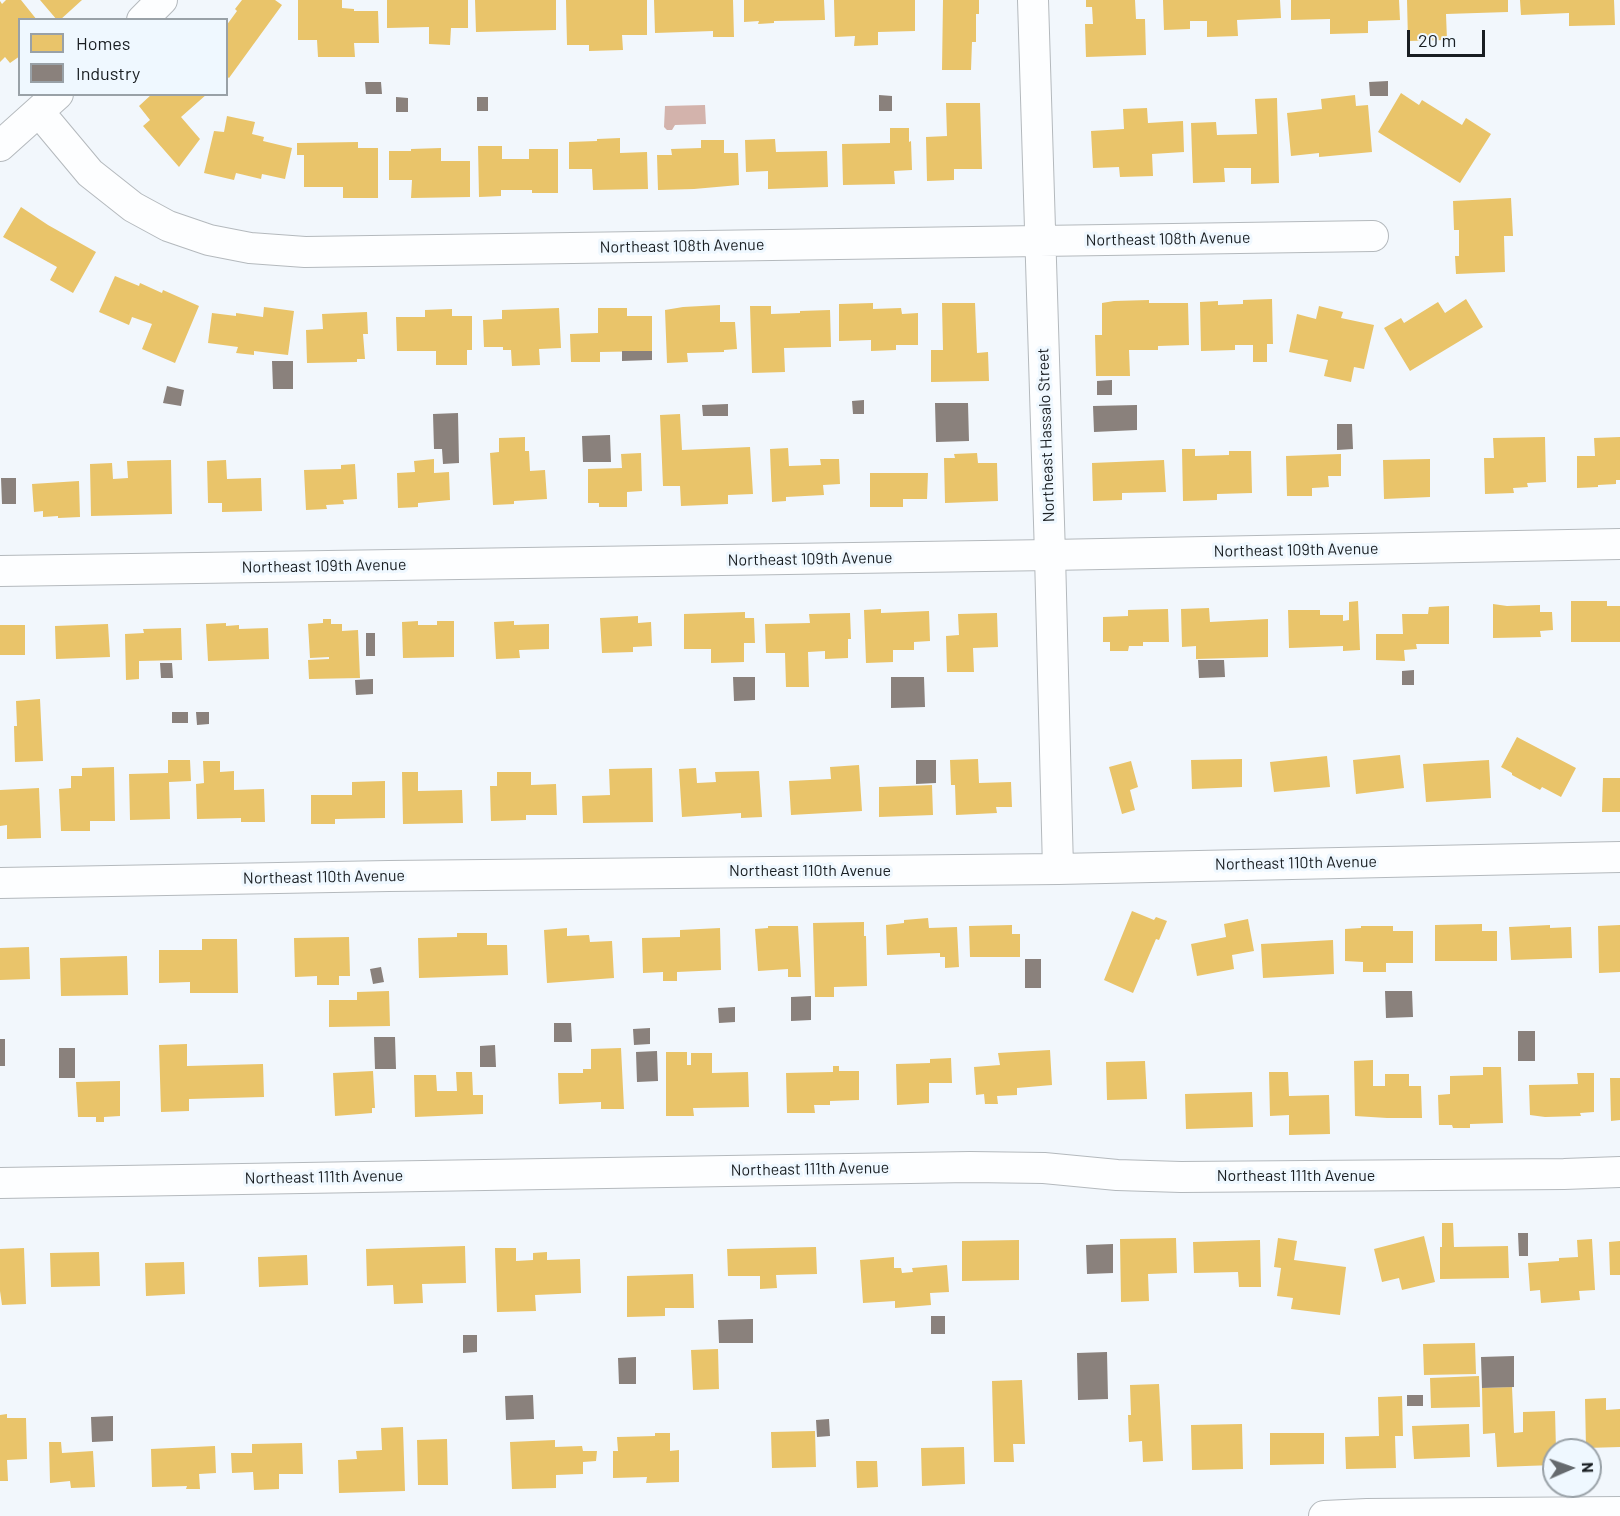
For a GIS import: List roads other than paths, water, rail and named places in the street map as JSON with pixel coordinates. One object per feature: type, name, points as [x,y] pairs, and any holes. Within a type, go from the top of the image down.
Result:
[{"type":"street","points":[[144,18],[162,0]]},
{"type":"street","name":"Northeast Hassalo Street","points":[[1033,0],[1058,869]]},
{"type":"street","points":[[0,146],[49,103]]},
{"type":"street","name":"Northeast 108th Avenue","points":[[49,103],[90,174],[134,207],[168,226],[199,237],[250,248],[305,252],[1372,236]]},
{"type":"street","name":"Northeast 109th Avenue","points":[[0,571],[1050,555],[1620,543]]},
{"type":"street","name":"Northeast 110th Avenue","points":[[0,883],[377,876],[1058,869],[1620,857]]},
{"type":"street","name":"Northeast 111th Avenue","points":[[0,1183],[970,1167],[1044,1168],[1117,1175],[1181,1177],[1620,1172]]},
{"type":"street","points":[[1323,1516],[1620,1512]]}]
